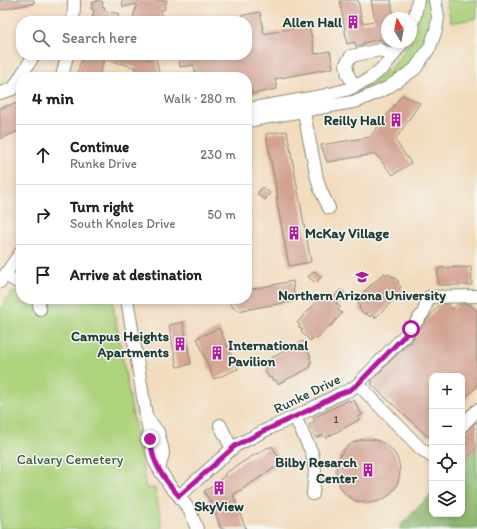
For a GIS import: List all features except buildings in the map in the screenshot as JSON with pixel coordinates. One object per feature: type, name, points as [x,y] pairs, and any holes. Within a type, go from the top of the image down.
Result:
[{"type":"street","points":[[73,16],[74,0]]},
{"type":"street","points":[[416,12],[418,0]]},
{"type":"street","points":[[252,109],[358,101],[387,88],[415,69],[430,47],[436,30],[438,17],[435,0]]},
{"type":"street","points":[[252,120],[303,105],[329,94],[349,89],[369,80],[384,66],[399,48]]},
{"type":"street","points":[[355,86],[348,75],[346,64],[351,56],[380,50],[393,56]]},
{"type":"street","points":[[24,72],[31,60]]},
{"type":"street","points":[[63,72],[66,60]]},
{"type":"street","points":[[0,93],[13,89],[16,84]]},
{"type":"street","points":[[303,105],[320,188],[329,208]]},
{"type":"street","points":[[16,259],[2,278],[16,282]]},
{"type":"street","name":"Runke Drive","points":[[179,496],[235,446],[339,394],[350,390],[358,384],[411,329],[423,313],[429,297],[477,296]]},
{"type":"street","points":[[128,304],[147,417],[158,432],[162,447],[163,454],[159,469],[170,486],[190,511],[197,529]]},
{"type":"street","points":[[358,384],[420,448],[429,455]]},
{"type":"street","points":[[465,423],[477,410]]},
{"type":"street","points":[[295,417],[312,453],[315,470],[313,494]]},
{"type":"street","points":[[220,425],[232,449]]},
{"type":"green space","points":[[422,0],[429,0],[433,16],[432,31],[426,44],[411,64],[393,79],[357,96],[355,91],[372,83],[394,65],[406,48],[417,48],[417,22]]},
{"type":"green space","points":[[446,0],[477,0],[477,18],[451,23]]},
{"type":"green space","name":"Calvary Cemetery","points":[[16,292],[16,304],[113,304],[146,488],[155,488],[163,529],[0,529],[0,309],[11,293]]},
{"type":"green space","points":[[477,445],[477,529],[400,529],[400,526],[429,496],[429,517],[465,517],[465,458]]},
{"type":"place","name":"Allen Hall","points":[[353,22]]},
{"type":"place","name":"Reilly Hall","points":[[396,120]]},
{"type":"place","name":"McKay Village","points":[[294,233]]},
{"type":"place","name":"Northern Arizona University","points":[[362,277]]},
{"type":"place","name":"Campus Heights Apartments","points":[[180,344]]},
{"type":"place","name":"International Pavilion","points":[[217,353]]},
{"type":"place","name":"Bilby Resarch Center","points":[[368,470]]},
{"type":"place","name":"SkyView","points":[[219,488]]},
{"type":"route","points":[[150,439],[154,460],[170,486],[179,496],[235,446],[339,394],[350,390],[358,384],[411,329]]}]
